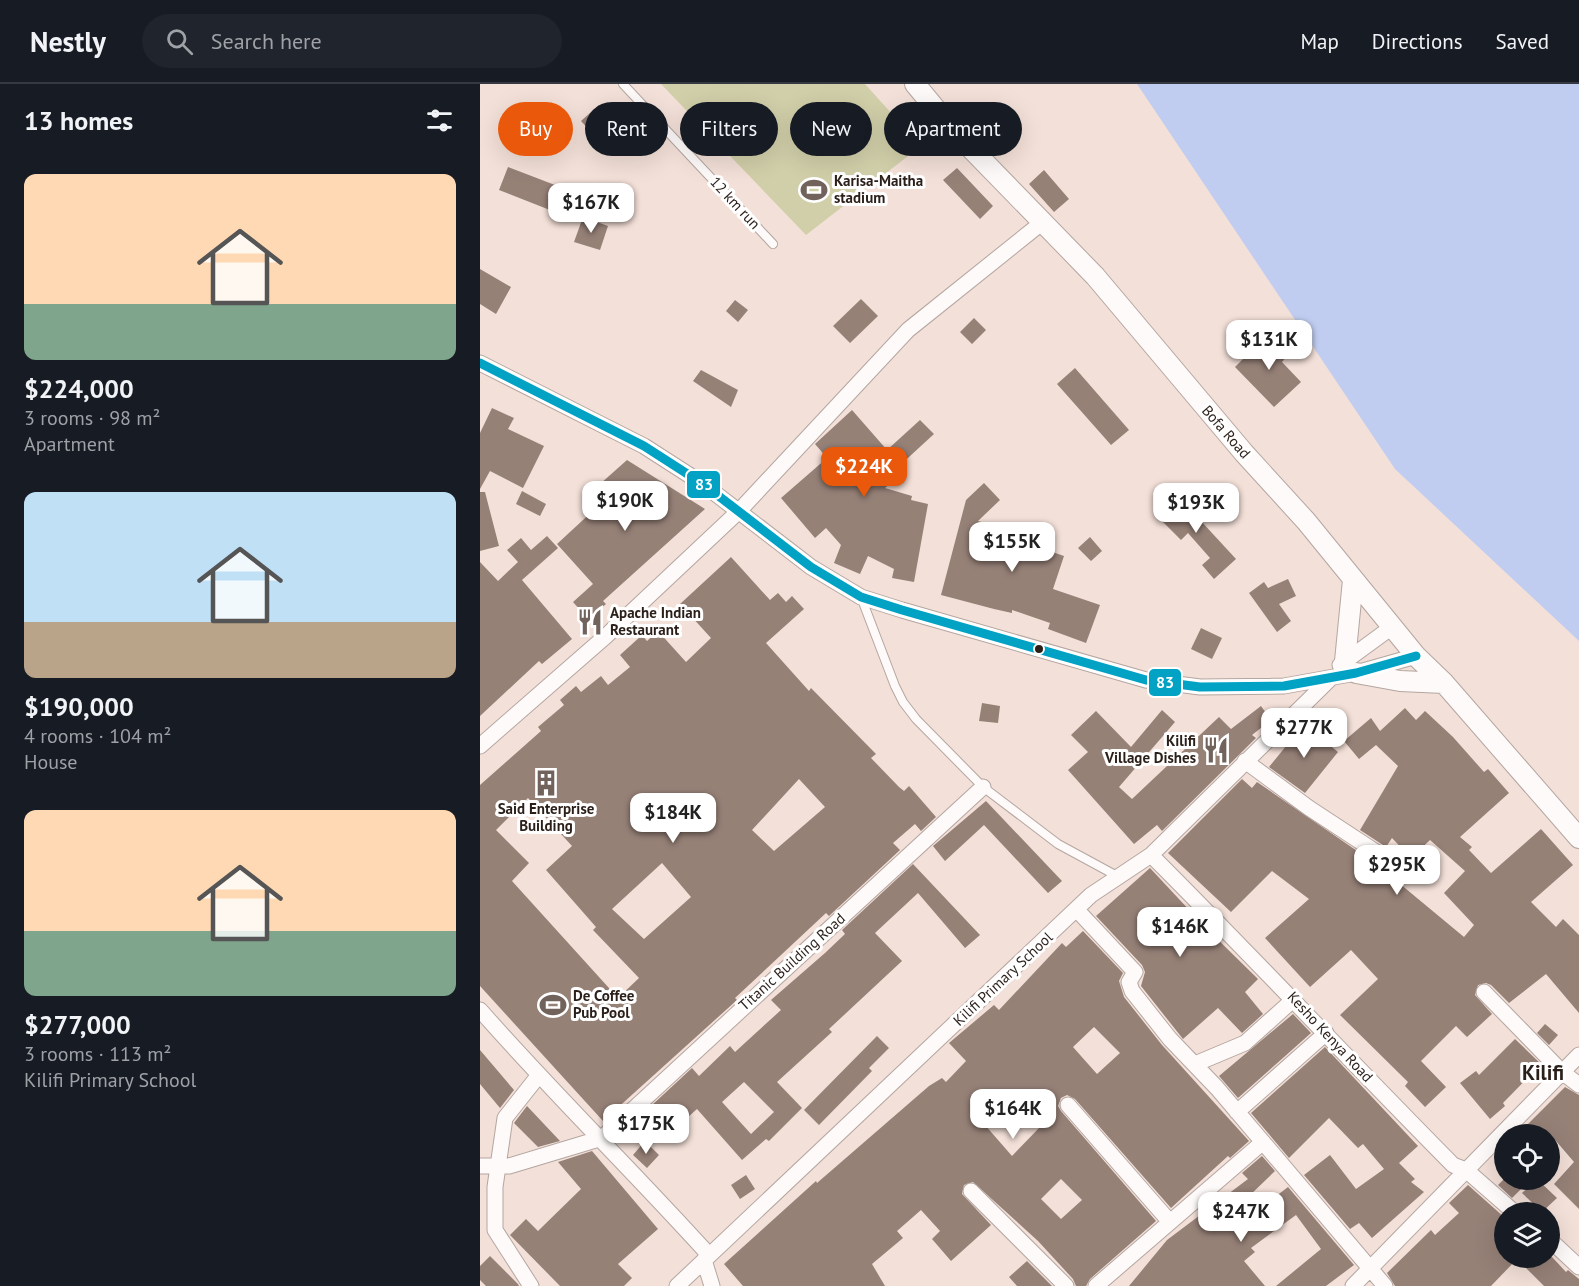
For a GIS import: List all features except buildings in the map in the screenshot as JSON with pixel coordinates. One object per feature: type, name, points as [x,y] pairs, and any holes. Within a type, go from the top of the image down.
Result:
[{"type":"street","name":"Bofa Road","points":[[915,84],[953,130],[1095,276],[1244,453],[1306,521],[1416,656],[1444,683],[1579,838]]},
{"type":"street","points":[[480,746],[606,636],[739,511],[908,330],[1044,221]]},
{"type":"street","points":[[480,363],[644,446],[739,511],[811,567],[861,597],[1146,680],[1200,687],[1284,686],[1316,682],[1332,678],[1350,667],[1392,627]]},
{"type":"street","points":[[1350,667],[1353,580]]},
{"type":"street","points":[[1316,682],[1350,667],[1416,656]]},
{"type":"street","points":[[1350,667],[1400,681],[1444,683]]},
{"type":"street","name":"Kilifi Primary School","points":[[677,1286],[1091,895],[1151,855],[1332,678]]},
{"type":"street","points":[[1245,761],[1309,808],[1411,875]]},
{"type":"street","name":"Titanic Building Road","points":[[602,1138],[983,787]]},
{"type":"street","name":"Kesho Kenya Road","points":[[1151,855],[1294,999],[1453,1165],[1466,1170],[1503,1202]]},
{"type":"street","points":[[1077,910],[1135,972],[1129,982],[1132,991],[1170,1039],[1238,1112],[1385,1286]]},
{"type":"street","points":[[1484,992],[1562,1072],[1579,1085]]},
{"type":"street","points":[[1195,1064],[1245,1043],[1294,999]]},
{"type":"street","points":[[480,1010],[539,1075],[602,1138],[707,1258],[712,1286]]},
{"type":"street","points":[[1238,1112],[1326,1034]]},
{"type":"street","points":[[1353,1286],[1579,1055]]},
{"type":"street","points":[[531,1286],[495,1230],[496,1167],[506,1118],[539,1075]]},
{"type":"street","points":[[1068,1105],[1170,1222]]},
{"type":"street","points":[[480,1166],[496,1167],[526,1162],[602,1138]]},
{"type":"street","points":[[1096,1286],[1263,1142]]},
{"type":"street","points":[[971,1191],[1066,1286]]},
{"type":"street","points":[[1560,1249],[1579,1267]]},
{"type":"lane","name":"12 km run","points":[[623,84],[773,244]]},
{"type":"lane","points":[[861,597],[903,702],[983,787],[1058,844],[1117,876]]},
{"type":"shaded area","points":[[661,84],[865,84],[884,105],[884,156],[908,156],[806,235],[730,156],[778,156],[778,102],[680,104]]},
{"type":"water","points":[[1137,84],[1579,84],[1579,641],[1395,469]]},
{"type":"transit line","name":"83","points":[[480,363],[644,446],[703,484],[811,567],[861,597],[902,610],[1146,680],[1200,687],[1284,686],[1356,673],[1416,656]]},
{"type":"place","name":"Karisa-Maitha stadium","points":[[814,190]]},
{"type":"place","name":"Apache Indian Restaurant","points":[[590,622]]},
{"type":"place","name":"Kilifi Village Dishes","points":[[1216,750]]},
{"type":"place","name":"Said Enterprise Building","points":[[546,783]]},
{"type":"place","name":"De Coffee Pub Pool","points":[[553,1005]]},
{"type":"district","name":"Kilifi","points":[[1543,1073]]}]
